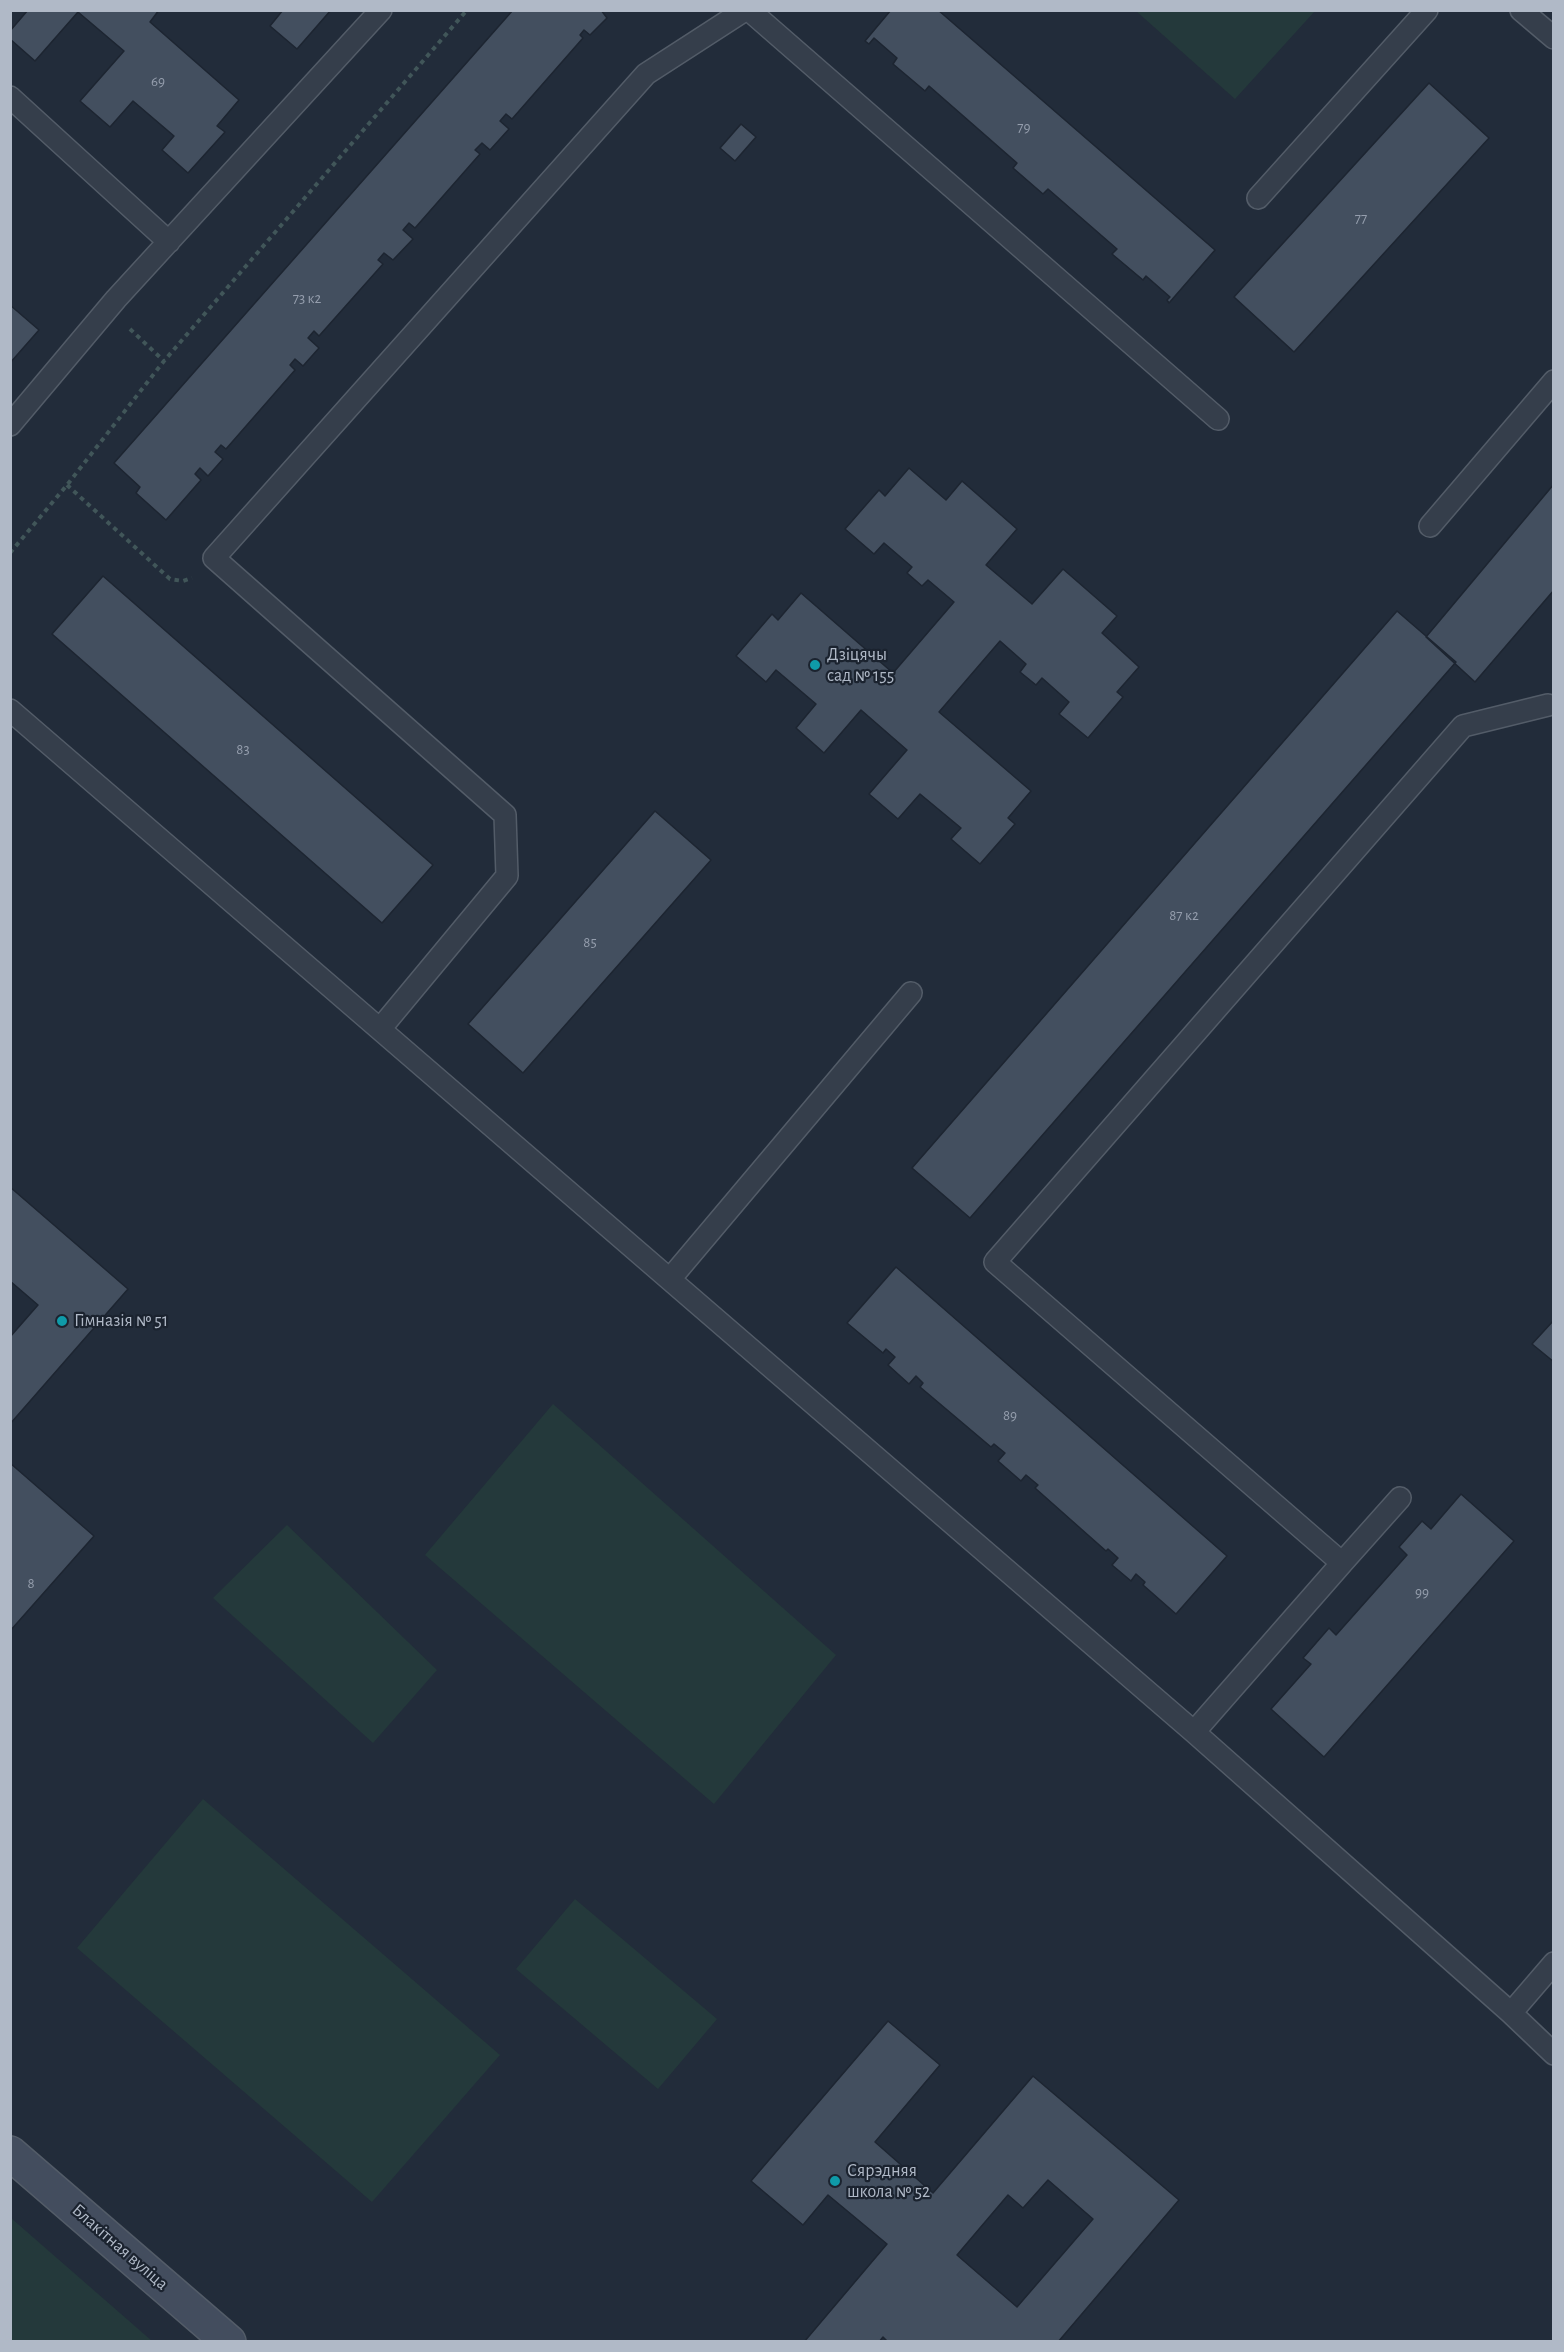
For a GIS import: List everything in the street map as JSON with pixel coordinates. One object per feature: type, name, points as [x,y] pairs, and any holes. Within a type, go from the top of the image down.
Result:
[{"type":"street","name":"Блакітная вуліца","points":[[10,2153],[228,2342]]},
{"type":"lane","points":[[10,425],[108,309],[381,10]]},
{"type":"lane","points":[[380,1029],[507,876],[505,815],[214,558],[646,74],[747,10],[1218,419]]},
{"type":"lane","points":[[1258,198],[1427,10]]},
{"type":"lane","points":[[1521,10],[1554,38]]},
{"type":"lane","points":[[10,97],[169,242]]},
{"type":"lane","points":[[1430,526],[1554,381]]},
{"type":"lane","points":[[1342,1563],[995,1262],[1463,726],[1552,705]]},
{"type":"lane","points":[[10,710],[1194,1732],[1511,2013],[1554,2054]]},
{"type":"lane","points":[[669,1279],[911,993]]},
{"type":"lane","points":[[1194,1732],[1400,1498]]},
{"type":"lane","points":[[1511,2013],[1554,1963]]},
{"type":"path","points":[[10,554],[164,361],[467,10]]},
{"type":"path","points":[[108,309],[164,361]]},
{"type":"path","points":[[67,485],[170,579],[183,581],[193,578],[214,558]]},
{"type":"green space","points":[[1136,11],[1315,11],[1235,99]]},
{"type":"green space","points":[[553,1404],[836,1655],[714,1804],[425,1555]]},
{"type":"green space","points":[[287,1525],[437,1670],[373,1743],[213,1598]]},
{"type":"green space","points":[[203,1799],[500,2055],[372,2202],[77,1948]]},
{"type":"green space","points":[[575,1899],[717,2019],[658,2089],[516,1969]]},
{"type":"green space","points":[[11,2218],[152,2341],[11,2341]]},
{"type":"building","points":[[28,10],[159,10],[150,22],[239,100],[217,126],[225,132],[188,173],[162,150],[174,136],[133,101],[110,127],[80,101],[124,51],[78,12],[35,61],[10,39],[10,31]]},
{"type":"building","points":[[283,10],[331,10],[297,49],[270,26]]},
{"type":"building","points":[[513,10],[601,10],[607,18],[590,35],[584,30],[580,35],[583,38],[512,119],[506,114],[500,121],[509,129],[490,150],[482,143],[475,150],[480,154],[415,228],[409,223],[403,230],[413,239],[393,260],[384,253],[378,260],[383,264],[319,336],[314,331],[308,338],[319,348],[303,366],[295,359],[290,365],[295,370],[226,449],[221,445],[215,452],[223,459],[208,476],[200,468],[195,474],[201,480],[166,520],[136,493],[140,487],[114,463]]},
{"type":"building","points":[[891,10],[938,10],[1215,250],[1169,303],[1167,300],[1170,297],[1146,276],[1143,280],[1112,254],[1117,249],[1048,189],[1043,194],[1013,168],[1017,163],[929,86],[925,91],[893,64],[897,58],[874,38],[869,44],[865,41]]},
{"type":"building","points":[[1429,83],[1489,138],[1294,352],[1234,297]]},
{"type":"building","points":[[741,124],[756,137],[735,161],[720,148]]},
{"type":"building","points":[[10,305],[39,330],[10,363]]},
{"type":"building","name":"Дзіцячы сад № 155","points":[[909,468],[946,500],[962,481],[1017,529],[986,565],[1032,604],[1063,569],[1117,616],[1102,633],[1139,667],[1117,692],[1123,697],[1088,738],[1059,714],[1069,702],[1042,678],[1036,685],[1020,672],[1026,664],[1000,641],[939,712],[1031,791],[1008,818],[1015,824],[980,864],[951,839],[961,828],[920,794],[898,819],[869,794],[907,750],[861,710],[824,753],[796,728],[816,704],[776,670],[766,682],[736,656],[772,614],[778,620],[801,593],[893,673],[954,602],[928,580],[922,586],[907,573],[912,567],[884,543],[874,554],[845,529],[879,490],[885,496]]},
{"type":"building","points":[[1554,484],[1554,590],[1475,682],[1426,637]]},
{"type":"building","points":[[103,576],[433,865],[382,923],[52,634]]},
{"type":"building","points":[[1397,611],[1456,662],[970,1218],[912,1168]]},
{"type":"building","points":[[655,811],[711,860],[523,1073],[468,1024]]},
{"type":"building","name":"Гімназія № 51","points":[[10,1187],[128,1289],[10,1424],[10,1337],[38,1305],[10,1281]]},
{"type":"building","points":[[896,1267],[1227,1556],[1176,1614],[1143,1585],[1145,1582],[1136,1574],[1131,1581],[1112,1565],[1118,1558],[1108,1549],[1106,1551],[1035,1488],[1038,1485],[1026,1475],[1021,1481],[998,1461],[1005,1453],[994,1444],[991,1447],[920,1387],[923,1383],[916,1376],[909,1384],[888,1365],[895,1357],[886,1349],[883,1353],[847,1323]]},
{"type":"building","points":[[1554,1320],[1554,1362],[1532,1344]]},
{"type":"building","points":[[10,1463],[94,1536],[10,1631]]},
{"type":"building","points":[[1461,1494],[1514,1541],[1324,1757],[1271,1709],[1311,1664],[1303,1658],[1329,1628],[1336,1635],[1407,1555],[1399,1547],[1422,1521],[1431,1529]]},
{"type":"building","name":"Сярэдняя школа № 52","points":[[888,2021],[940,2065],[875,2142],[933,2193],[1033,2076],[1179,2200],[1058,2342],[888,2342],[883,2337],[879,2342],[804,2342],[887,2244],[828,2195],[803,2225],[751,2181]],"holes":[[[1048,2180],[1093,2219],[1017,2307],[957,2255],[1008,2195],[1023,2208]]]},
{"type":"place","name":"Дзіцячы сад № 155","points":[[815,665]]},
{"type":"place","name":"Гімназія № 51","points":[[62,1321]]},
{"type":"place","name":"Сярэдняя школа № 52","points":[[835,2181]]}]
